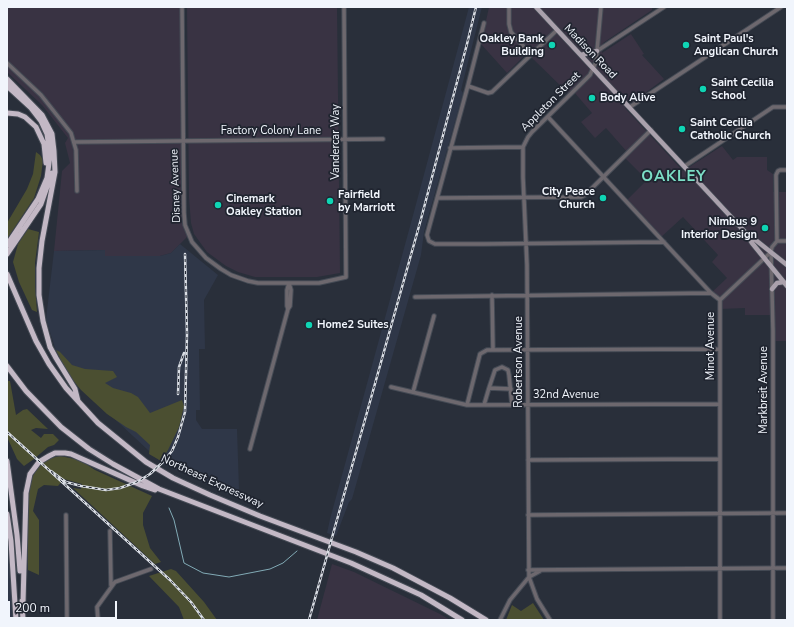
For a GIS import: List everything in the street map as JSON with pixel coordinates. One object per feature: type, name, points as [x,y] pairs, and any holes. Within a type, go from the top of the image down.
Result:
[{"type":"highway","points":[[7,79],[34,105],[46,120],[53,141],[55,172],[42,242],[39,268],[39,295],[43,321],[50,347],[75,389],[79,404]]},
{"type":"highway","points":[[7,86],[31,108],[45,128],[50,156],[43,188],[7,254]]},
{"type":"highway","points":[[7,113],[18,114],[25,118],[31,122],[41,135],[46,158],[46,174],[43,188]]},
{"type":"highway","points":[[7,245],[34,215],[44,196],[54,163]]},
{"type":"highway","name":"Northeast Expressway","points":[[7,274],[36,341],[49,364],[66,388],[79,404],[98,423],[146,462],[173,478],[260,516],[394,568],[450,598],[486,620]]},
{"type":"highway","name":"Northeast Expressway","points":[[7,366],[26,392],[61,427],[89,449],[137,478],[173,494],[351,563],[421,595],[462,620]]},
{"type":"highway","points":[[22,603],[26,493],[28,478],[31,471],[44,458],[60,452],[72,454],[143,486],[173,494]]},
{"type":"highway","points":[[7,461],[17,535],[23,620]]},
{"type":"highway","points":[[7,478],[12,498]]},
{"type":"highway","points":[[7,514],[11,541],[16,620]]},
{"type":"main road","name":"Madison Road","points":[[535,7],[594,68],[745,232],[752,243],[786,284]]},
{"type":"main road","points":[[581,55],[597,51]]},
{"type":"main road","name":"Madison Road","points":[[745,232],[766,247],[787,266]]},
{"type":"main road","points":[[752,243],[766,247]]},
{"type":"main road","points":[[772,289],[777,283],[786,284]]},
{"type":"street","name":"Disney Avenue","points":[[182,7],[184,213],[189,235],[198,250],[221,270],[242,280],[258,283],[319,283],[346,277]]},
{"type":"street","name":"Vandercar Way","points":[[344,7],[346,277]]},
{"type":"street","points":[[509,7],[510,29],[513,35],[531,55]]},
{"type":"street","points":[[594,68],[596,62],[601,7]]},
{"type":"street","points":[[656,12],[657,7]]},
{"type":"street","points":[[597,51],[664,7]]},
{"type":"street","points":[[630,107],[781,7]]},
{"type":"street","points":[[484,23],[427,235],[429,241],[435,244],[664,242]]},
{"type":"street","points":[[468,86],[488,93],[492,92],[557,30]]},
{"type":"street","points":[[7,63],[41,95],[71,133],[76,150],[77,191]]},
{"type":"street","name":"Appleton Street","points":[[450,148],[523,147],[528,137],[590,75],[594,68]]},
{"type":"street","points":[[685,166],[773,107],[787,107]]},
{"type":"street","name":"Minot Avenue","points":[[548,117],[711,293],[720,300],[720,620]]},
{"type":"street","points":[[437,198],[581,197],[585,195],[651,130]]},
{"type":"street","name":"Factory Colony Lane","points":[[74,142],[383,139]]},
{"type":"street","name":"Robertson Avenue","points":[[523,147],[528,296],[528,570],[531,584],[537,598],[550,620]]},
{"type":"street","name":"Markbreit Avenue","points":[[773,620],[772,248],[777,241],[776,175],[780,170],[787,170]]},
{"type":"street","points":[[777,241],[787,241]]},
{"type":"street","points":[[720,300],[764,257],[772,252]]},
{"type":"street","points":[[250,449],[290,306],[291,297],[289,283]]},
{"type":"street","points":[[415,296],[711,293]]},
{"type":"street","points":[[492,295],[492,350]]},
{"type":"street","points":[[413,392],[434,316]]},
{"type":"street","points":[[467,405],[480,354],[487,350],[720,349]]},
{"type":"street","points":[[484,405],[493,372],[502,367],[508,370],[512,405]]},
{"type":"street","name":"32nd Avenue","points":[[391,387],[467,405],[720,404]]},
{"type":"street","points":[[489,388],[511,389]]},
{"type":"street","points":[[528,460],[720,459]]},
{"type":"street","points":[[528,515],[787,513]]},
{"type":"street","points":[[66,515],[67,620]]},
{"type":"street","points":[[110,531],[111,585]]},
{"type":"street","points":[[528,570],[787,568]]},
{"type":"street","points":[[98,620],[97,608],[111,585],[115,582],[152,569]]},
{"type":"street","points":[[500,620],[516,592],[529,577],[541,570]]},
{"type":"shaded area","points":[[7,7],[182,7],[184,213],[189,235],[171,253],[160,256],[105,256],[105,250],[54,251],[62,171],[70,163],[65,143],[68,138],[42,105],[7,72]]},
{"type":"shaded area","points":[[187,7],[337,7],[340,273],[317,277],[255,277],[238,272],[226,266],[207,252],[194,234],[191,223],[189,198]]},
{"type":"shaded area","points":[[469,7],[482,7],[461,90],[463,93],[424,232],[421,255],[352,499],[349,502],[336,536],[327,533],[330,519]]},
{"type":"shaded area","points":[[489,7],[507,7],[507,25],[510,34],[527,53],[507,73],[481,44]]},
{"type":"shaded area","points":[[509,7],[652,7],[652,10],[603,43],[602,53],[631,34],[644,54],[642,55],[664,79],[625,108],[683,171],[722,146],[733,160],[737,157],[767,157],[767,170],[773,174],[773,192],[787,192],[787,341],[773,341],[773,315],[745,315],[745,308],[720,309],[720,300],[711,293],[727,278],[712,262],[718,255],[683,217],[660,238],[626,201],[647,180],[624,157],[628,153],[606,128],[595,138],[581,122],[592,113],[574,92],[570,95],[530,56],[511,29]]},
{"type":"shaded area","points":[[180,244],[218,275],[204,300],[205,349],[199,349],[200,410],[196,410],[196,420],[202,429],[237,429],[239,489],[237,498],[163,464],[89,395],[69,374],[56,351],[46,319],[54,251],[105,250],[105,256],[160,256],[171,253]]},
{"type":"shaded area","points":[[7,514],[16,620],[7,620]]},
{"type":"shaded area","points":[[332,564],[354,572],[450,620],[317,620]]},
{"type":"green space","points":[[36,152],[43,160],[41,176],[34,198],[7,239],[7,223],[27,189],[33,174]]},
{"type":"green space","points":[[28,229],[39,232],[35,263],[37,312],[32,310],[19,282],[13,262],[18,244]]},
{"type":"green space","points":[[56,350],[60,352],[72,365],[85,369],[113,371],[117,377],[105,383],[113,388],[131,393],[138,397],[150,413],[182,400],[184,406],[179,427],[161,461],[149,454],[150,445],[136,432],[107,414],[81,390],[67,373]]},
{"type":"green space","points":[[7,381],[10,381],[16,415],[27,409],[48,429],[36,428],[31,430],[41,438],[44,434],[53,434],[59,440],[24,466],[17,459],[7,437]]},
{"type":"green space","points":[[60,456],[80,460],[95,470],[152,496],[143,513],[143,525],[150,548],[161,562],[155,564],[73,488],[81,489],[82,484],[64,479],[58,486],[44,485],[38,489],[33,511],[39,520],[39,575],[28,570],[27,514],[30,481],[38,467],[47,459]]},
{"type":"green space","points":[[171,569],[176,571],[204,602],[217,620],[184,620],[179,607],[149,576]]},
{"type":"green space","points":[[533,603],[544,620],[506,620],[512,605],[521,611]]},
{"type":"waterway","points":[[169,508],[174,520],[184,563],[203,573],[229,577],[270,569],[283,563],[297,551]]},
{"type":"railway","points":[[309,620],[421,219],[476,7]]},
{"type":"railway","points":[[51,471],[66,482],[81,486],[106,490],[120,488],[137,482],[150,474],[172,451],[178,437],[185,412],[187,334],[185,254]]},
{"type":"railway","points":[[178,394],[179,367],[184,353]]},
{"type":"railway","points":[[7,432],[170,580],[191,602],[204,620]]},
{"type":"place","name":"Oakley Bank Building","points":[[552,45]]},
{"type":"place","name":"Saint Paul's Anglican Church","points":[[686,45]]},
{"type":"place","name":"Saint Cecilia School","points":[[703,89]]},
{"type":"place","name":"Body Alive","points":[[592,98]]},
{"type":"place","name":"Saint Cecilia Catholic Church","points":[[682,129]]},
{"type":"place","name":"City Peace Church","points":[[603,198]]},
{"type":"place","name":"Fairfield by Marriott","points":[[330,201]]},
{"type":"place","name":"Cinemark Oakley Station","points":[[218,205]]},
{"type":"place","name":"Nimbus 9 Interior Design","points":[[765,228]]},
{"type":"place","name":"Home2 Suites","points":[[309,325]]},
{"type":"district","name":"OAKLEY","points":[[674,177]]}]
